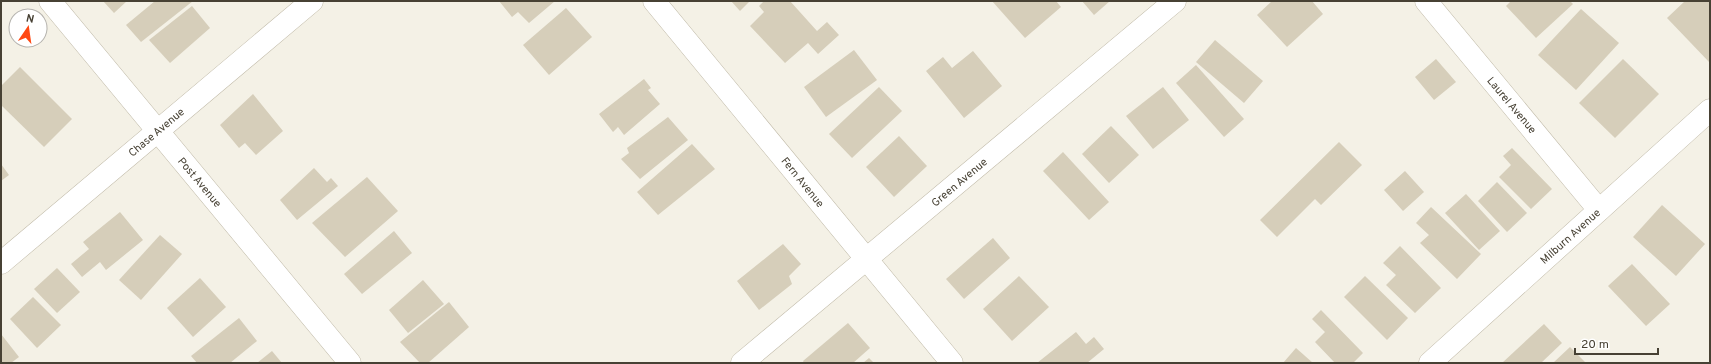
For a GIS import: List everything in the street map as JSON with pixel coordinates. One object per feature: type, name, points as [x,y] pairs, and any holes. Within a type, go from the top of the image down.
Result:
[{"type":"street","name":"Post Avenue","points":[[50,1],[350,363]]},
{"type":"street","name":"Chase Avenue","points":[[1,263],[312,1]]},
{"type":"street","name":"Fern Avenue","points":[[654,1],[952,363]]},
{"type":"street","name":"Green Avenue","points":[[742,363],[1176,1]]},
{"type":"street","name":"Laurel Avenue","points":[[1426,1],[1599,210]]},
{"type":"street","name":"Milburn Avenue","points":[[1430,363],[1710,110]]},
{"type":"building","points":[[103,1],[127,1],[114,13]]},
{"type":"building","points":[[155,1],[193,1],[141,42],[126,25]]},
{"type":"building","points":[[499,1],[555,1],[529,23],[518,12],[512,17]]},
{"type":"building","points":[[731,1],[750,1],[740,11]]},
{"type":"building","points":[[764,1],[790,1],[817,31],[827,22],[839,35],[818,54],[808,43],[785,63],[750,26],[764,12],[759,6]]},
{"type":"building","points":[[992,1],[1056,1],[1061,7],[1025,38]]},
{"type":"building","points":[[1082,1],[1110,1],[1094,15]]},
{"type":"building","points":[[1272,1],[1312,1],[1323,14],[1287,47],[1257,15]]},
{"type":"building","points":[[1511,1],[1570,1],[1573,4],[1536,38],[1506,6]]},
{"type":"building","points":[[1685,1],[1710,1],[1710,63],[1667,18]]},
{"type":"building","points":[[192,6],[210,28],[170,63],[149,40]]},
{"type":"building","points":[[566,8],[592,37],[549,75],[523,45]]},
{"type":"building","points":[[1581,9],[1619,43],[1576,90],[1538,55]]},
{"type":"building","points":[[1215,40],[1263,81],[1244,103],[1196,62]]},
{"type":"building","points":[[854,50],[877,80],[826,117],[804,87]]},
{"type":"building","points":[[973,51],[1002,86],[964,118],[926,71],[943,57],[952,68]]},
{"type":"building","points":[[1436,59],[1456,82],[1434,100],[1415,77]]},
{"type":"building","points":[[1623,59],[1659,94],[1615,138],[1579,103]]},
{"type":"building","points":[[1196,65],[1244,119],[1224,137],[1176,83]]},
{"type":"building","points":[[20,67],[72,119],[44,147],[1,105],[1,86]]},
{"type":"building","points":[[644,79],[651,88],[648,90],[660,104],[624,135],[618,127],[613,132],[599,114]]},
{"type":"building","points":[[879,87],[902,111],[852,158],[829,134]]},
{"type":"building","points":[[1163,87],[1189,120],[1153,149],[1126,116]]},
{"type":"building","points":[[253,94],[283,131],[256,155],[245,143],[239,148],[220,125]]},
{"type":"building","points":[[668,117],[688,140],[640,179],[621,159],[629,153],[627,148]]},
{"type":"building","points":[[1111,126],[1139,155],[1109,183],[1082,154]]},
{"type":"building","points":[[899,136],[927,166],[894,197],[866,167]]},
{"type":"building","points":[[1339,142],[1362,165],[1321,205],[1315,199],[1277,237],[1260,220]]},
{"type":"building","points":[[692,144],[715,169],[658,215],[637,192]]},
{"type":"building","points":[[1512,148],[1552,189],[1531,209],[1499,177],[1511,165],[1503,156]]},
{"type":"building","points":[[1063,152],[1109,202],[1089,220],[1043,171]]},
{"type":"building","points":[[1,164],[9,175],[1,181]]},
{"type":"building","points":[[314,168],[327,182],[331,178],[338,186],[297,220],[280,200]]},
{"type":"building","points":[[1405,171],[1424,192],[1403,211],[1384,190]]},
{"type":"building","points":[[367,177],[398,211],[345,257],[312,223]]},
{"type":"building","points":[[1497,182],[1527,213],[1507,232],[1478,201]]},
{"type":"building","points":[[1466,194],[1500,231],[1479,250],[1445,213]]},
{"type":"building","points":[[1662,205],[1705,244],[1676,276],[1633,237]]},
{"type":"building","points":[[1431,207],[1481,254],[1457,279],[1420,243],[1429,235],[1416,223]]},
{"type":"building","points":[[120,212],[143,240],[106,270],[100,262],[82,277],[71,264],[89,249],[83,242]]},
{"type":"building","points":[[394,231],[412,253],[362,294],[344,274]]},
{"type":"building","points":[[160,235],[182,254],[141,300],[119,280]]},
{"type":"building","points":[[993,238],[1010,258],[964,299],[946,279]]},
{"type":"building","points":[[783,244],[801,264],[789,276],[792,284],[759,310],[737,281]]},
{"type":"building","points":[[1400,246],[1441,288],[1415,313],[1386,285],[1396,275],[1383,263]]},
{"type":"building","points":[[1632,264],[1670,304],[1646,326],[1608,286]]},
{"type":"building","points":[[57,268],[80,292],[57,313],[34,289]]},
{"type":"building","points":[[1019,276],[1049,307],[1012,341],[983,309]]},
{"type":"building","points":[[1365,276],[1408,318],[1387,340],[1344,297]]},
{"type":"building","points":[[200,278],[226,307],[193,337],[167,308]]},
{"type":"building","points":[[423,280],[444,304],[408,333],[389,310]]},
{"type":"building","points":[[33,297],[61,325],[37,348],[10,319]]},
{"type":"building","points":[[449,302],[469,327],[428,363],[420,363],[400,342]]},
{"type":"building","points":[[1321,310],[1363,353],[1353,363],[1335,363],[1315,342],[1325,332],[1312,319]]},
{"type":"building","points":[[239,318],[257,341],[230,363],[197,363],[191,356]]},
{"type":"building","points":[[848,323],[870,348],[853,363],[804,363],[803,361]]},
{"type":"building","points":[[1544,324],[1562,343],[1541,363],[1502,363]]},
{"type":"building","points":[[1076,332],[1086,344],[1094,337],[1104,349],[1087,363],[1037,363]]},
{"type":"building","points":[[1,334],[19,357],[11,363],[1,363]]},
{"type":"building","points":[[1570,347],[1586,363],[1553,363]]},
{"type":"building","points":[[1296,348],[1313,363],[1283,363]]},
{"type":"building","points":[[272,351],[282,363],[257,363]]},
{"type":"building","points":[[869,358],[874,363],[863,363]]}]
